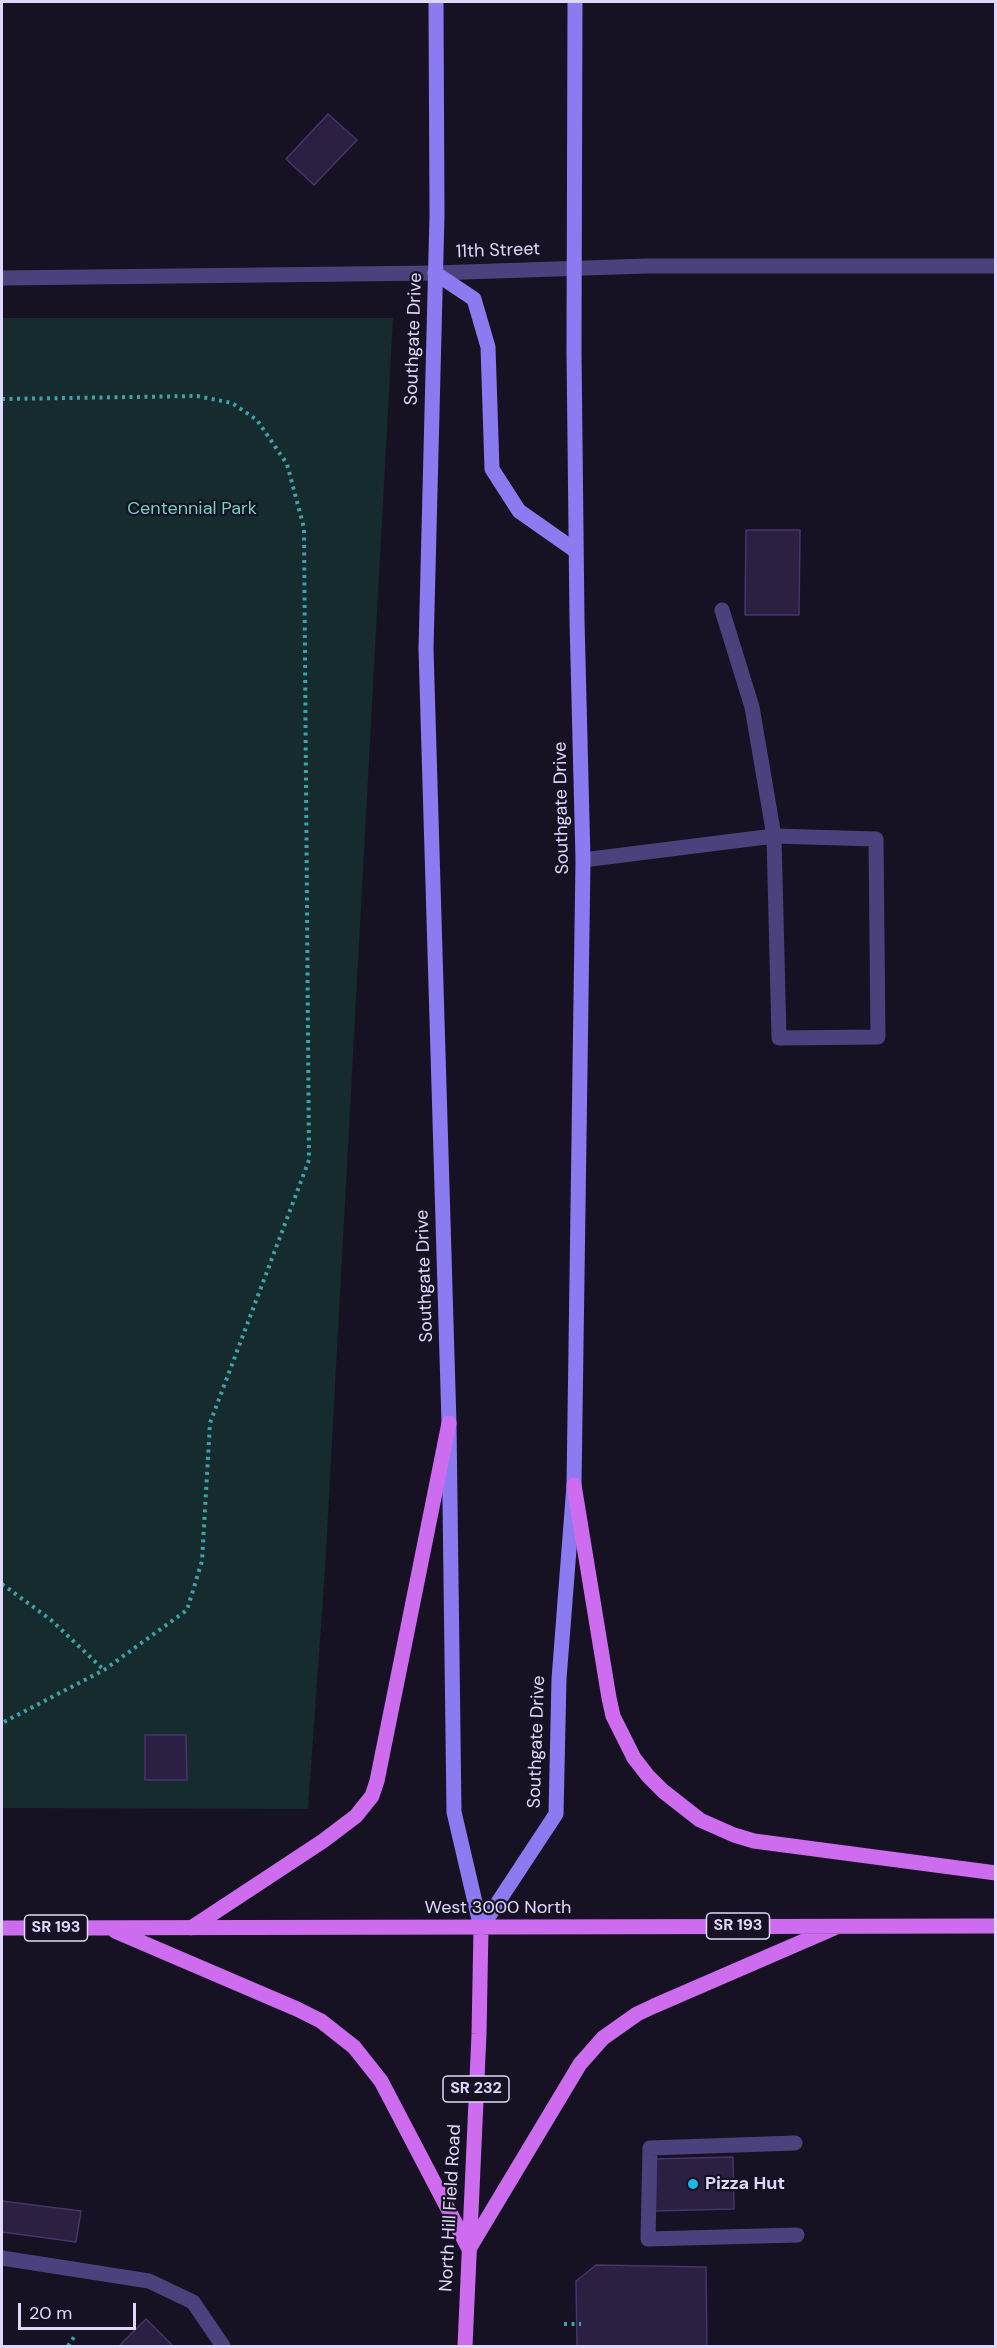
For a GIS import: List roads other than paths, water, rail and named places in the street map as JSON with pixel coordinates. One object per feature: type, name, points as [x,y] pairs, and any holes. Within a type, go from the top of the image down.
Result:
[{"type":"main road","name":"Southgate Drive","points":[[436,2],[435,273],[426,649],[449,1423],[454,1812],[481,1928]]},
{"type":"main road","name":"Southgate Drive","points":[[481,1928],[556,1814],[559,1679],[574,1485],[583,860],[574,351],[576,2]]},
{"type":"main road","points":[[435,273],[474,299],[488,347],[492,469],[519,511],[576,551]]},
{"type":"main road","points":[[191,1928],[323,1841],[356,1816],[372,1796],[449,1423]]},
{"type":"main road","points":[[574,1485],[609,1698],[614,1716],[634,1758],[668,1796],[700,1820],[754,1841],[996,1873]]},
{"type":"main road","points":[[469,2249],[580,2064],[603,2038],[637,2014],[840,1926]]},
{"type":"main road","name":"West 3000 North","points":[[2,1928],[996,1926]]},
{"type":"main road","name":"North Hill Field Road","points":[[465,2346],[479,2034],[481,1928]]},
{"type":"main road","points":[[110,1929],[297,2009],[321,2021],[354,2047],[381,2081],[469,2249]]},
{"type":"lane","name":"11th Street","points":[[2,278],[435,273],[576,268],[996,266]]},
{"type":"lane","points":[[583,860],[774,836],[876,839],[878,1037],[779,1038],[774,836],[752,707],[722,610]]},
{"type":"lane","points":[[795,2143],[650,2148],[648,2239],[797,2235]]},
{"type":"lane","points":[[2,2258],[149,2281],[193,2302],[223,2346]]},
{"type":"place","name":"Pizza Hut","points":[[693,2184]]},
{"type":"park label","name":"Centennial Park","points":[[192,509]]}]
